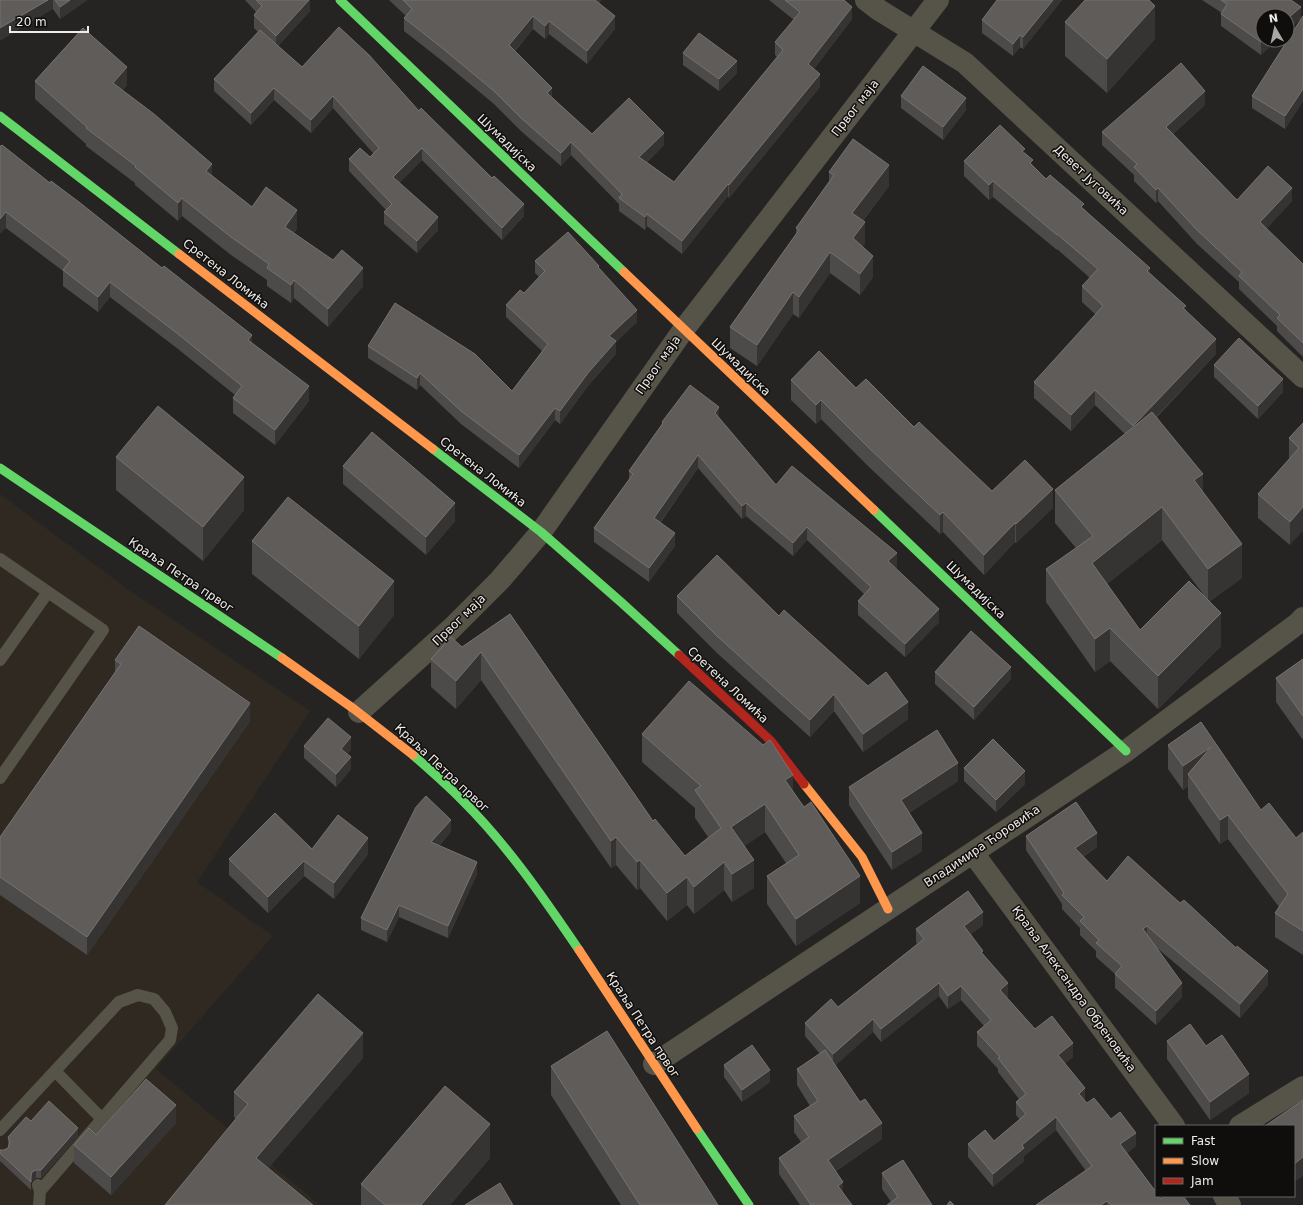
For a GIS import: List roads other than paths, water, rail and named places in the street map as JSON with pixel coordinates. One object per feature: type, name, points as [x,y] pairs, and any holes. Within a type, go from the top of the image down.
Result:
[{"type":"street","name":"Шумадијска","points":[[340,0],[1126,751]]},
{"type":"street","name":"Девет Југовића","points":[[866,0],[879,10],[965,63],[1303,377]]},
{"type":"street","name":"Првог маја","points":[[359,712],[451,629],[500,580],[541,532],[684,329],[938,0]]},
{"type":"street","name":"Сретена Ломића","points":[[0,116],[541,532],[622,603],[771,741],[862,857],[888,909]]},
{"type":"street","name":"Краља Петра првог","points":[[0,468],[359,712],[385,732],[461,799],[494,835],[537,890],[583,955],[749,1205]]},
{"type":"street","name":"Владимира Ћоровића","points":[[654,1064],[1126,751],[1303,618]]},
{"type":"street","name":"Краља Александра Обреновића","points":[[974,853],[1173,1125]]},
{"type":"street","points":[[1242,1125],[1303,1087]]},
{"type":"lane","points":[[0,559],[103,630],[0,778]]},
{"type":"lane","points":[[0,660],[48,592]]},
{"type":"lane","points":[[0,1130],[119,1002],[138,995],[154,998],[165,1012],[172,1028],[170,1040],[102,1119],[39,1187],[40,1205]]},
{"type":"lane","points":[[55,1071],[102,1119]]}]
